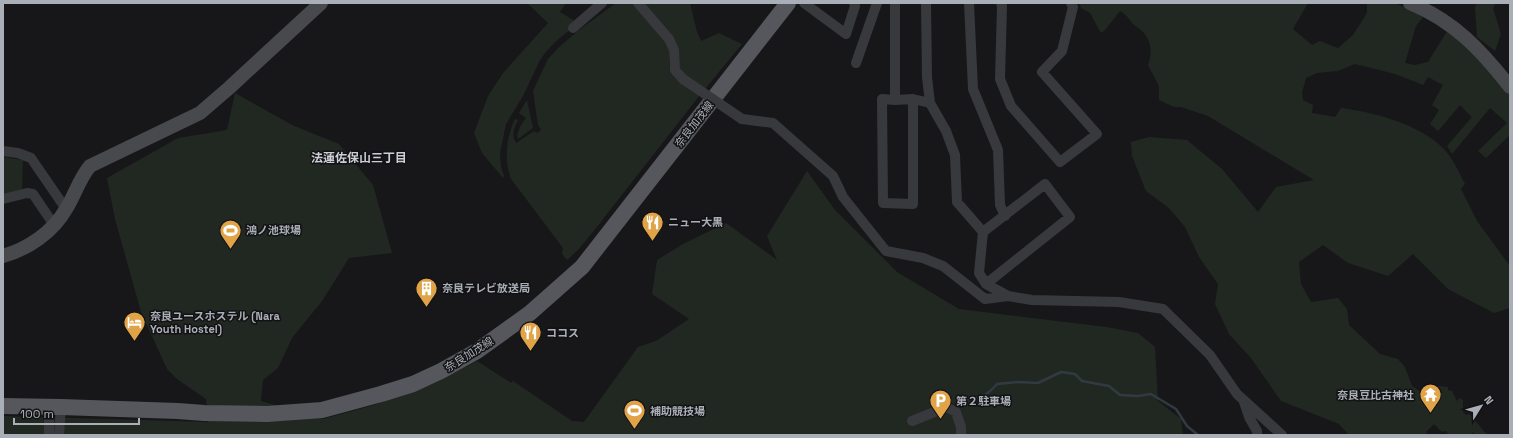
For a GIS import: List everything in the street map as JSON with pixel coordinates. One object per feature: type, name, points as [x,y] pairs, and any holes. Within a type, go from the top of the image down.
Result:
[{"type":"main road","name":"奈良加茂線","points":[[3,406],[267,414],[322,410],[413,384],[460,361],[477,351],[530,313],[582,267],[788,3]]},
{"type":"street","points":[[3,256],[35,241],[54,224],[66,209],[82,177],[90,166],[200,113],[321,3]]},
{"type":"street","points":[[573,28],[602,3]]},
{"type":"street","points":[[638,3],[669,39],[674,50],[675,70],[683,79],[742,119],[773,123],[833,176],[843,197],[886,251],[923,258],[943,266],[985,299],[1008,296],[1032,300],[1119,302],[1163,309],[1210,355],[1237,394],[1282,435]]},
{"type":"street","points":[[804,3],[846,34],[855,6],[854,3]]},
{"type":"street","points":[[856,63],[876,3]]},
{"type":"street","points":[[895,3],[895,100]]},
{"type":"street","points":[[926,3],[927,77],[930,103],[946,131],[955,155],[957,202],[983,232],[979,273],[986,284],[1008,296]]},
{"type":"street","points":[[969,3],[973,89],[998,150],[1000,205],[1005,216]]},
{"type":"street","points":[[1001,3],[1000,80],[1011,106],[1060,162],[1097,134],[1042,72],[1062,51],[1073,8],[1071,3]]},
{"type":"street","points":[[1410,3],[1440,17],[1459,31],[1492,64],[1510,87]]},
{"type":"street","points":[[913,99],[913,204],[883,203],[882,99],[913,99],[930,103]]},
{"type":"street","points":[[3,151],[18,153],[30,158],[66,209]]},
{"type":"street","points":[[983,232],[1045,184],[1070,217],[986,284]]},
{"type":"street","points":[[3,199],[27,193],[33,194],[54,224]]},
{"type":"street","points":[[1244,400],[1249,417],[1257,432],[1257,435]]},
{"type":"street","points":[[49,435],[55,407]]},
{"type":"street","points":[[55,407],[59,435]]},
{"type":"street","points":[[912,421],[947,407],[956,412],[961,427],[961,435]]},
{"type":"shaded area","points":[[527,3],[566,3],[560,12],[578,23],[555,42],[540,60],[523,96],[506,124],[500,153],[501,167],[504,176],[503,178],[482,153],[474,133],[488,96],[503,73],[548,23]]},
{"type":"shaded area","points":[[616,3],[634,3],[664,39],[669,50],[669,64],[671,73],[700,95],[596,228],[578,250],[567,260],[562,254],[563,248],[511,179],[507,164],[508,141],[515,119],[518,120],[513,134],[516,143],[534,131],[537,133],[541,130],[538,125],[533,91],[548,59],[559,47],[579,30]]},
{"type":"shaded area","points":[[640,3],[690,3],[697,32],[701,41],[719,33],[742,44],[705,89],[680,73],[677,54]]},
{"type":"shaded area","points":[[1079,3],[1308,3],[1293,29],[1312,45],[1320,41],[1338,48],[1353,35],[1367,13],[1367,3],[1394,3],[1425,15],[1416,26],[1405,63],[1415,65],[1428,62],[1449,28],[1485,62],[1510,95],[1510,135],[1486,158],[1478,151],[1507,123],[1490,108],[1452,154],[1447,146],[1472,117],[1460,105],[1438,131],[1430,124],[1439,110],[1432,105],[1443,85],[1428,77],[1423,85],[1395,74],[1355,64],[1338,71],[1317,73],[1306,78],[1302,93],[1303,100],[1313,105],[1312,113],[1335,117],[1341,108],[1381,116],[1395,120],[1421,132],[1443,148],[1452,160],[1465,184],[1461,189],[1477,221],[1510,266],[1510,308],[1494,313],[1448,289],[1413,254],[1388,276],[1348,263],[1323,245],[1299,262],[1301,284],[1311,302],[1338,298],[1347,309],[1349,325],[1380,354],[1398,359],[1405,367],[1412,386],[1427,396],[1439,386],[1448,387],[1448,390],[1452,391],[1457,401],[1460,398],[1463,400],[1463,412],[1466,415],[1469,414],[1488,435],[1477,435],[1472,432],[1473,435],[1450,435],[1445,431],[1442,432],[1434,424],[1426,432],[1428,435],[1349,435],[1339,424],[1281,401],[1251,358],[1229,334],[1215,304],[1218,284],[1199,257],[1185,227],[1169,208],[1146,191],[1132,156],[1131,142],[1149,137],[1187,140],[1222,169],[1258,212],[1276,187],[1314,180],[1208,116],[1181,107],[1174,107],[1159,100],[1159,86],[1148,65],[1151,52],[1150,44],[1142,31],[1120,11],[1101,33],[1090,13],[1081,8]]},
{"type":"shaded area","points":[[1477,3],[1496,3],[1493,8],[1501,34],[1495,51],[1477,37],[1475,7]]},
{"type":"shaded area","points":[[235,93],[292,125],[339,144],[373,185],[392,253],[349,258],[322,301],[292,338],[278,368],[263,380],[261,401],[323,419],[374,405],[432,384],[477,361],[511,383],[513,381],[572,421],[584,422],[638,347],[656,341],[689,319],[652,294],[657,260],[683,244],[726,223],[777,260],[767,236],[807,171],[835,210],[897,272],[959,309],[1106,327],[1138,333],[1155,347],[1158,401],[1181,419],[1183,435],[966,435],[959,409],[952,403],[958,435],[3,435],[3,416],[208,422],[206,399],[177,379],[167,369],[141,312],[115,219],[107,178],[178,138],[227,130]]},
{"type":"shaded area","points":[[527,100],[533,128],[518,139],[517,135],[526,118],[519,113]]},
{"type":"shaded area","points":[[3,157],[23,160],[22,192],[3,195]]},
{"type":"waterway","points":[[956,398],[979,398],[988,393],[997,384],[1018,382],[1038,383],[1061,372],[1075,374],[1082,381],[1109,386],[1120,395],[1138,396],[1151,394],[1176,409],[1187,426],[1198,435]]},
{"type":"place","name":"ニュー大黒","points":[[652,242]]},
{"type":"place","name":"鴻ノ池球場","points":[[231,250]]},
{"type":"place","name":"奈良テレビ放送局","points":[[426,308]]},
{"type":"place","name":"奈良ユースホステル (Nara Youth Hostel)","points":[[134,342]]},
{"type":"place","name":"ココス","points":[[531,352]]},
{"type":"place","name":"奈良豆比古神社","points":[[1430,414]]},
{"type":"place","name":"第２駐車場","points":[[940,420]]},
{"type":"place","name":"補助競技場","points":[[634,430]]},
{"type":"district","name":"法蓮佐保山三丁目","points":[[359,158]]}]
